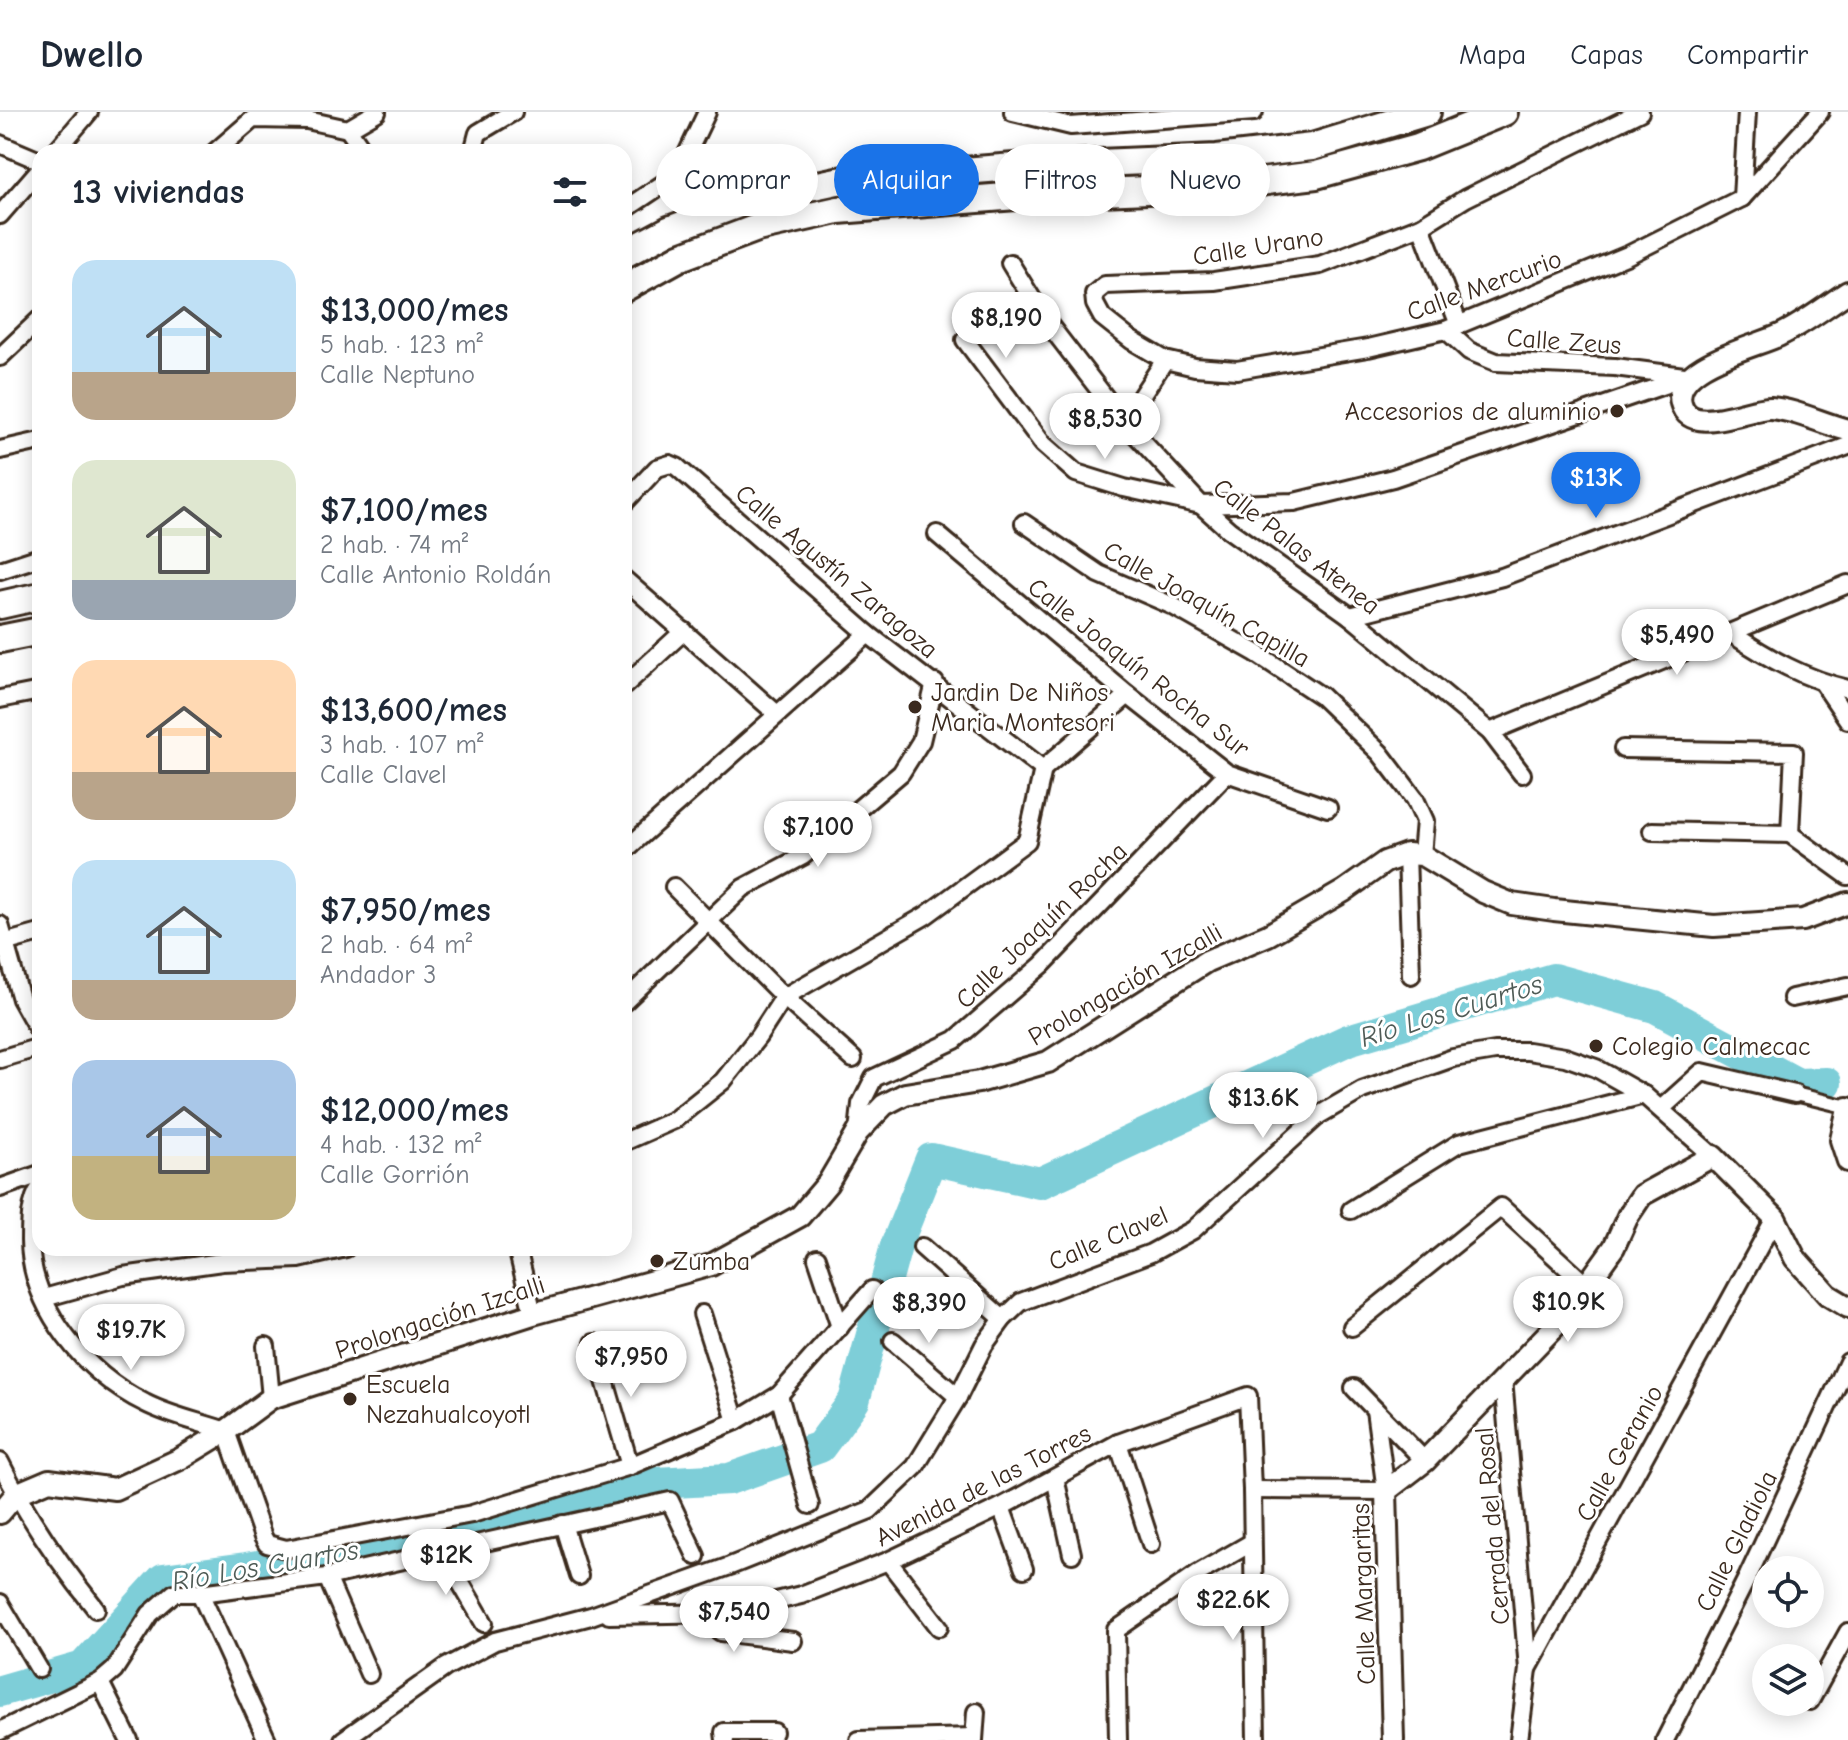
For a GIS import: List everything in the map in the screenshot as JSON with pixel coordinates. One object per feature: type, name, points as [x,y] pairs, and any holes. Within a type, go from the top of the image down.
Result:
[{"type":"highway","points":[[632,250],[669,230],[752,199],[837,181],[1027,166],[1217,158],[1312,147],[1427,112]]},
{"type":"highway","points":[[632,284],[680,257],[757,228],[838,210],[1031,195],[1218,187],[1316,175],[1418,147],[1504,112]]},
{"type":"highway","points":[[0,605],[32,598]]},
{"type":"highway","points":[[0,639],[32,633]]},
{"type":"street","points":[[62,144],[89,112]]},
{"type":"street","points":[[223,144],[254,115],[307,120],[348,129],[377,112]]},
{"type":"street","points":[[475,144],[478,133],[513,112]]},
{"type":"street","points":[[632,205],[672,178],[707,112]]},
{"type":"street","points":[[1013,112],[1071,126],[1118,118],[1254,112]]},
{"type":"street","name":"Calle Urano","points":[[1094,294],[1105,285],[1214,281],[1320,265],[1421,226],[1466,198],[1640,112]]},
{"type":"street","points":[[1742,198],[1747,112]]},
{"type":"street","name":"Calle Mercurio","points":[[1094,294],[1102,317],[1131,340],[1165,360],[1195,367],[1237,370],[1368,348],[1452,327],[1628,255],[1742,198],[1820,112]]},
{"type":"street","points":[[348,129],[358,144]]},
{"type":"street","points":[[0,144],[32,158]]},
{"type":"street","points":[[0,215],[32,178]]},
{"type":"street","points":[[1421,226],[1452,327]]},
{"type":"street","name":"Calle Palas Atenea","points":[[1010,263],[1044,318],[1124,422],[1201,505],[1229,530],[1350,616],[1490,732],[1522,774]]},
{"type":"street","points":[[965,340],[1043,444],[1076,473],[1124,488],[1201,505],[1294,502],[1393,478],[1690,376],[1704,365],[1783,334],[1848,292]]},
{"type":"street","points":[[0,357],[32,327]]},
{"type":"street","name":"Calle Zeus","points":[[1452,327],[1469,351],[1496,362],[1615,367],[1690,376]]},
{"type":"street","points":[[1124,422],[1165,360]]},
{"type":"street","points":[[1690,376],[1680,396],[1682,407],[1689,415],[1717,420],[1769,408],[1848,430]]},
{"type":"street","points":[[0,450],[32,443]]},
{"type":"street","points":[[1350,616],[1502,577],[1848,446]]},
{"type":"street","name":"Calle Agustín Zaragoza","points":[[632,495],[657,468],[670,464],[677,467],[868,634],[1043,769]]},
{"type":"street","name":"Calle Joaquín Capilla","points":[[1024,523],[1099,574],[1173,606],[1256,653],[1321,696],[1380,753],[1415,799],[1425,821],[1415,854],[1411,975]]},
{"type":"street","name":"Calle Joaquín Rocha Sur","points":[[937,534],[1128,695],[1227,773],[1328,808]]},
{"type":"street","points":[[0,570],[32,560]]},
{"type":"street","points":[[1490,732],[1848,584]]},
{"type":"street","points":[[632,586],[777,714]]},
{"type":"street","points":[[632,679],[684,631]]},
{"type":"street","points":[[632,844],[868,634]]},
{"type":"street","points":[[1732,634],[1770,659],[1823,683],[1848,689]]},
{"type":"street","points":[[632,995],[743,888],[803,856],[901,773],[921,741],[935,683]]},
{"type":"street","points":[[1823,683],[1848,720]]},
{"type":"street","points":[[0,699],[32,693]]},
{"type":"street","points":[[632,1138],[674,1120],[723,1081],[758,1037],[784,997],[925,916],[1027,841],[1043,769],[1128,695]]},
{"type":"street","points":[[1623,749],[1794,752],[1790,834]]},
{"type":"street","name":"Calle Joaquín Rocha","points":[[858,1132],[861,1104],[874,1078],[955,1040],[1042,965],[1227,773]]},
{"type":"street","points":[[1652,831],[1790,834],[1848,876]]},
{"type":"street","points":[[1415,854],[1483,892],[1512,904],[1554,910],[1714,926],[1803,920],[1848,903]]},
{"type":"street","name":"Prolongación Izcalli","points":[[0,1513],[16,1494],[49,1480],[115,1489],[180,1459],[271,1398],[533,1314],[711,1265],[800,1216],[828,1183],[858,1132],[884,1105],[905,1094],[979,1082],[1048,1062],[1207,961],[1268,935],[1344,891],[1385,862],[1415,854]]},
{"type":"street","points":[[674,887],[784,997],[853,1059]]},
{"type":"street","points":[[0,925],[2,944],[21,999],[32,1019]]},
{"type":"street","points":[[2,944],[32,935]]},
{"type":"street","points":[[1792,998],[1848,986]]},
{"type":"street","points":[[0,1059],[32,1049]]},
{"type":"street","name":"Calle Clavel","points":[[343,1740],[446,1667],[495,1641],[591,1616],[730,1566],[870,1510],[915,1467],[958,1397],[984,1345],[1003,1319],[1021,1302],[1151,1253],[1193,1230],[1319,1115],[1362,1090],[1453,1058],[1495,1051],[1528,1051],[1565,1057],[1596,1068],[1644,1095],[1662,1108],[1775,1218],[1795,1258],[1828,1295],[1848,1307]]},
{"type":"street","points":[[1662,1108],[1702,1072],[1848,1108],[1841,1140],[1848,1161]]},
{"type":"street","points":[[1351,1210],[1459,1143],[1644,1095]]},
{"type":"street","name":"Calle Margaritas","points":[[1393,1740],[1386,1491],[1425,1461],[1563,1318],[1614,1247],[1642,1195],[1713,1156]]},
{"type":"street","points":[[0,1188],[32,1177]]},
{"type":"street","points":[[1352,1327],[1501,1207],[1586,1285]]},
{"type":"street","points":[[32,1213],[31,1260],[44,1298],[65,1338],[110,1383],[147,1404],[226,1431],[263,1537],[267,1544],[286,1549],[472,1514],[630,1466],[736,1421],[779,1395],[872,1290]]},
{"type":"street","name":"Calle Geranio","points":[[1528,1669],[1775,1218]]},
{"type":"street","points":[[922,1247],[1003,1319]]},
{"type":"street","points":[[44,1298],[123,1276],[222,1262],[312,1256]]},
{"type":"street","points":[[519,1256],[533,1314]]},
{"type":"street","points":[[817,1258],[840,1327]]},
{"type":"street","points":[[702,1314],[736,1421]]},
{"type":"street","points":[[893,1341],[958,1397]]},
{"type":"street","points":[[594,1343],[630,1466]]},
{"type":"street","points":[[266,1346],[271,1398]]},
{"type":"street","name":"Calle Gladiola","points":[[1665,1740],[1748,1576],[1848,1362]]},
{"type":"street","name":"Cerrada del Rosal","points":[[1503,1379],[1528,1669]]},
{"type":"street","points":[[1354,1388],[1425,1461]]},
{"type":"street","points":[[779,1395],[810,1505]]},
{"type":"street","name":"Avenida de las Torres","points":[[591,1616],[727,1613],[801,1595],[888,1561],[1001,1507],[1118,1443],[1248,1396],[1256,1740]]},
{"type":"street","points":[[1252,1490],[1386,1491],[1375,1410]]},
{"type":"street","points":[[1118,1443],[1151,1544]]},
{"type":"street","points":[[0,1462],[57,1561],[96,1609]]},
{"type":"street","points":[[1055,1478],[1072,1554]]},
{"type":"street","points":[[0,1731],[100,1682],[114,1670],[150,1614],[174,1593],[200,1593],[327,1577],[670,1501],[696,1556]]},
{"type":"street","points":[[1001,1507],[1024,1569]]},
{"type":"street","points":[[563,1524],[579,1576]]},
{"type":"street","points":[[1118,1740],[1116,1630],[1197,1574],[1251,1543]]},
{"type":"street","points":[[442,1551],[484,1623]]},
{"type":"street","points":[[888,1561],[939,1627]]},
{"type":"street","points":[[327,1577],[369,1674]]},
{"type":"street","points":[[200,1593],[267,1740]]},
{"type":"street","points":[[0,1603],[39,1669]]},
{"type":"street","points":[[695,1613],[721,1632],[793,1641]]},
{"type":"street","points":[[1824,1676],[1848,1632]]},
{"type":"street","points":[[1519,1740],[1528,1669]]},
{"type":"street","points":[[100,1682],[129,1740]]},
{"type":"street","points":[[859,1740],[974,1738],[976,1712]]},
{"type":"street","points":[[724,1736],[774,1732]]},
{"type":"waterway","name":"Río Los Cuartos","points":[[0,1691],[83,1667],[163,1579],[430,1537],[619,1485],[729,1479],[820,1447],[854,1401],[896,1246],[931,1159],[1040,1183],[1348,1040],[1553,979],[1655,1007],[1798,1084],[1826,1083]]},
{"type":"place","name":"Accesorios de aluminio","points":[[1617,411]]},
{"type":"place","name":"Jardin De Niños Maria Montesori","points":[[915,707]]},
{"type":"place","name":"Colegio Calmecac","points":[[1596,1046]]},
{"type":"place","name":"Zumba","points":[[657,1261]]},
{"type":"place","name":"Escuela Nezahualcoyotl","points":[[350,1399]]}]
